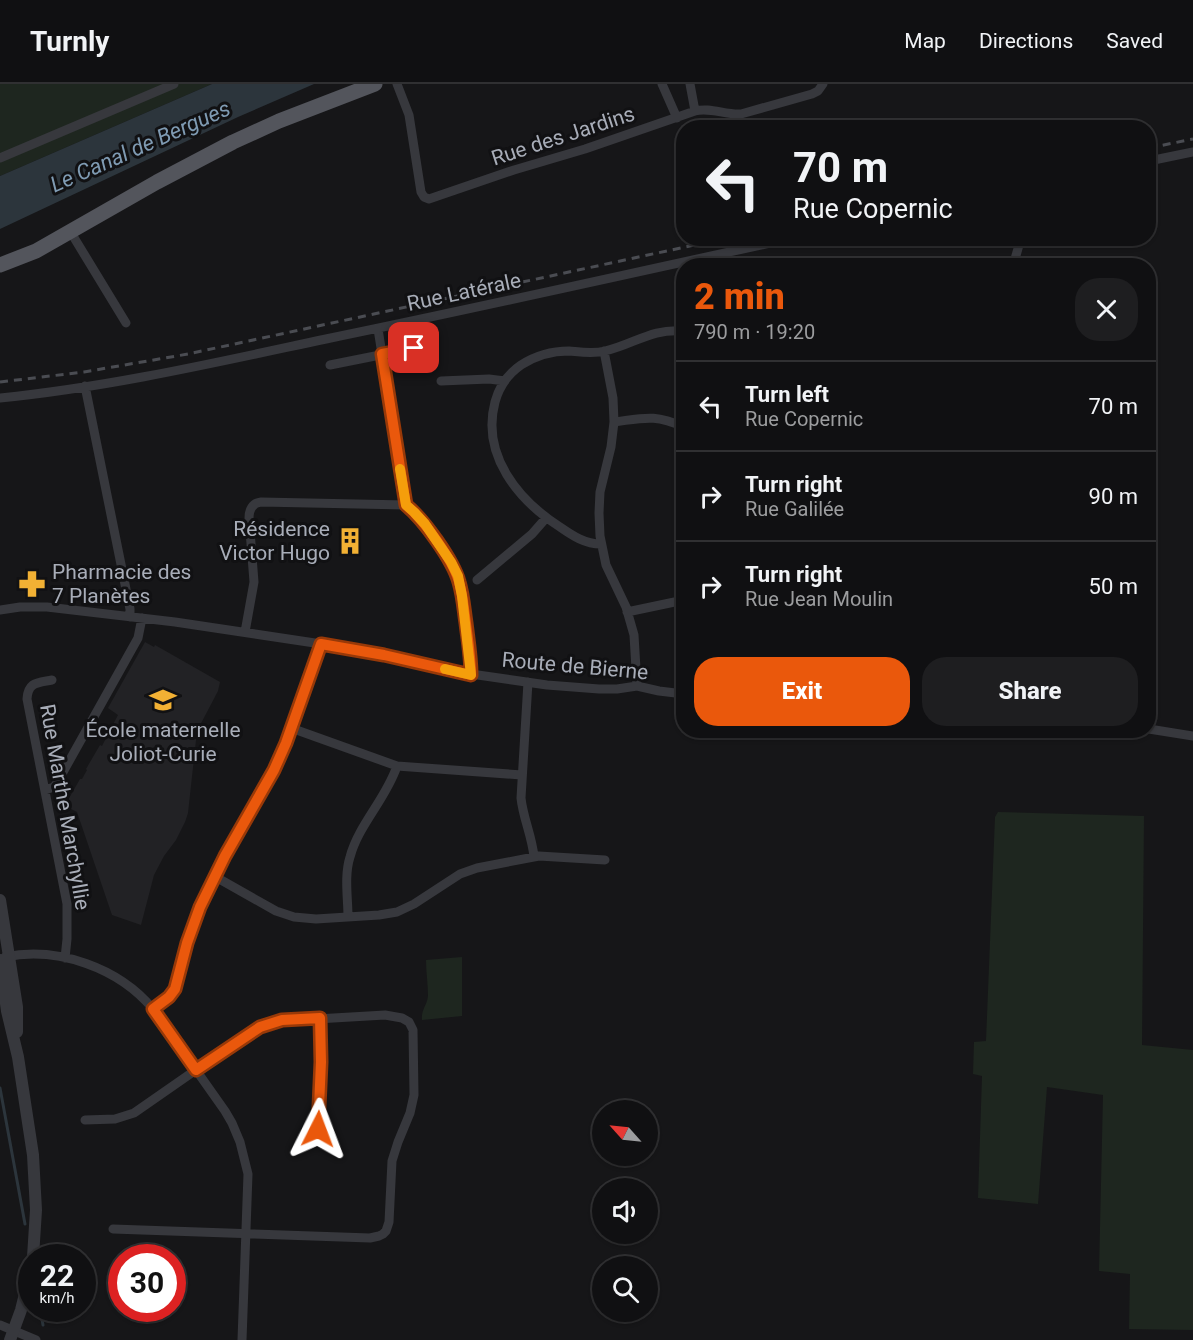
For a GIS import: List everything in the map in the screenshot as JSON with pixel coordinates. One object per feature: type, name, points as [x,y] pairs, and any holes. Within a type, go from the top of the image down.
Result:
[{"type":"main road","points":[[0,265],[28,255],[233,142],[279,121],[375,84]]},
{"type":"main road","points":[[0,257],[55,240]]},
{"type":"street","points":[[0,158],[174,84]]},
{"type":"street","name":"Rue des Jardins","points":[[397,84],[408,110],[421,192],[429,199],[695,111],[706,109],[731,114],[745,113],[814,93],[820,90],[823,84]]},
{"type":"street","points":[[662,84],[676,118]]},
{"type":"street","points":[[690,84],[695,111]]},
{"type":"street","points":[[1156,160],[1193,152]]},
{"type":"street","points":[[70,231],[126,323]]},
{"type":"street","name":"Rue Latérale","points":[[723,258],[765,246]]},
{"type":"street","name":"Rue Latérale","points":[[0,398],[168,373],[676,268]]},
{"type":"street","points":[[378,329],[406,505],[425,524],[458,576],[471,675]]},
{"type":"street","points":[[601,544],[580,540],[546,519],[516,489],[503,466],[492,434],[496,398],[505,381],[519,366],[545,354],[604,351],[651,333],[676,330]]},
{"type":"street","points":[[330,365],[430,345]]},
{"type":"street","points":[[604,351],[612,390],[614,422],[611,447],[600,492],[601,544],[606,565],[627,612],[635,641],[637,686]]},
{"type":"street","points":[[441,381],[489,379],[505,381]]},
{"type":"street","points":[[85,386],[130,617]]},
{"type":"street","points":[[614,422],[657,418],[676,424]]},
{"type":"street","points":[[244,632],[254,582],[249,518],[250,509],[254,504],[264,502],[406,505]]},
{"type":"street","points":[[477,580],[532,534],[546,519]]},
{"type":"street","points":[[627,612],[676,602]]},
{"type":"street","name":"Route de Bierne","points":[[0,610],[47,607],[142,618],[321,644],[384,655],[471,675],[599,689],[637,686],[676,693]]},
{"type":"street","points":[[45,790],[54,787],[58,781],[138,638],[142,618]]},
{"type":"street","points":[[153,1009],[169,997],[175,989],[193,924],[204,897],[283,751],[321,644]]},
{"type":"street","name":"Rue Marthe Marchyllie","points":[[52,680],[34,684],[27,696],[67,904],[67,939],[64,958]]},
{"type":"street","points":[[528,682],[522,809],[534,857]]},
{"type":"street","points":[[291,728],[397,766],[522,775]]},
{"type":"street","points":[[1156,730],[1193,736]]},
{"type":"street","points":[[348,917],[347,871],[351,855],[355,843],[391,781],[397,766]]},
{"type":"street","points":[[214,876],[282,914],[308,919],[397,912],[469,870],[534,857],[605,860]]},
{"type":"street","points":[[0,900],[7,1011],[18,1057],[35,1177],[34,1244]]},
{"type":"street","points":[[3,958],[33,954],[64,958],[95,966],[116,977],[134,990],[153,1009],[232,1123],[242,1149],[248,1179],[242,1340]]},
{"type":"street","points":[[85,1120],[115,1119],[130,1115],[260,1027],[282,1020],[390,1016],[409,1022],[414,1035],[414,1095],[410,1113],[392,1161],[389,1222],[386,1231],[379,1236],[370,1238],[113,1229]]},
{"type":"street","points":[[318,1129],[320,1018]]},
{"type":"street","points":[[12,1335],[18,1318]]},
{"type":"street","points":[[0,1325],[12,1335],[36,1340]]},
{"type":"shaded area","points":[[0,84],[212,84],[0,176]]},
{"type":"shaded area","points":[[145,642],[154,647],[155,645],[220,682],[218,691],[197,731],[188,813],[176,840],[154,875],[141,925],[112,915],[77,812],[67,807],[70,801],[68,800],[100,745],[102,746],[118,715],[108,708]]},
{"type":"shaded area","points":[[998,812],[1144,816],[1142,1045],[1193,1050],[1193,1330],[1129,1329],[1130,1274],[1099,1271],[1103,1095],[1047,1087],[1038,1204],[978,1198],[982,1076],[973,1074],[974,1042],[986,1041],[995,817]]},
{"type":"shaded area","points":[[462,957],[462,1016],[422,1020],[428,996],[426,960]]},
{"type":"water","name":"Le Canal de Bergues","points":[[212,84],[314,84],[238,117],[0,229],[0,176]]},
{"type":"waterway","points":[[0,1088],[25,1224]]},
{"type":"railway","points":[[1156,147],[1193,139]]},
{"type":"railway","points":[[0,382],[84,372],[188,354],[690,246]]},
{"type":"slow traffic","points":[[400,469],[406,505],[425,524],[451,562],[460,582],[471,675],[445,669]]},
{"type":"place","name":"Résidence Victor Hugo","points":[[350,541]]},
{"type":"place","name":"Pharmacie des 7 Planètes","points":[[32,584]]},
{"type":"place","name":"École maternelle Joliot-Curie","points":[[163,700]]},
{"type":"route","points":[[318,1129],[320,1018],[282,1020],[260,1027],[196,1070],[153,1009],[169,997],[175,989],[193,924],[207,889],[274,770],[286,743],[321,644],[384,655],[471,675],[458,576],[425,524],[406,505],[382,354],[414,348]]}]
